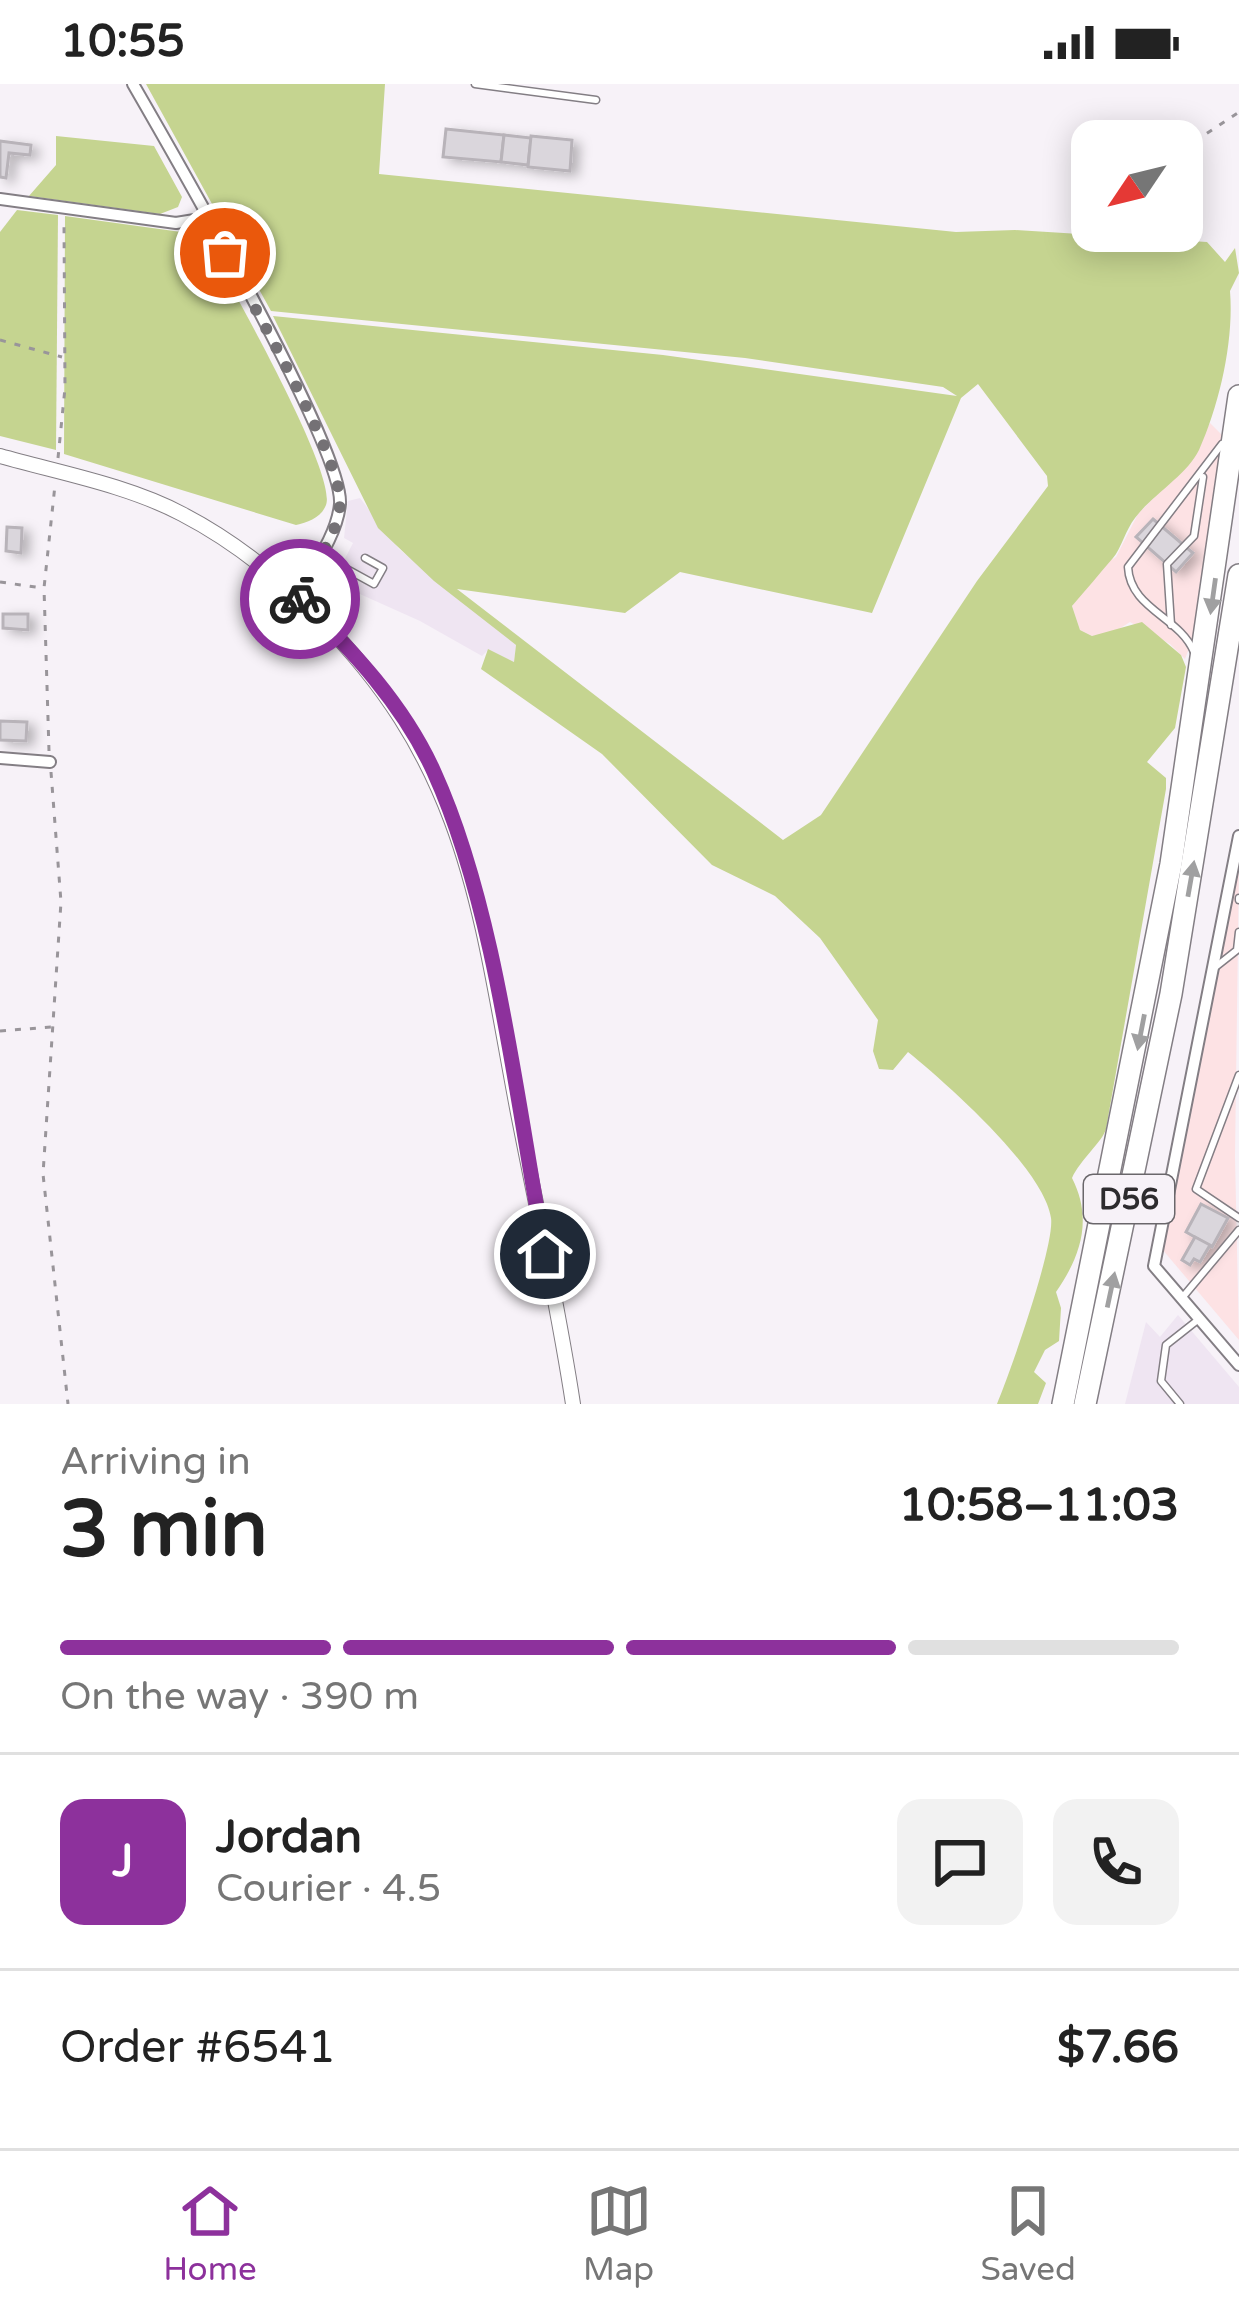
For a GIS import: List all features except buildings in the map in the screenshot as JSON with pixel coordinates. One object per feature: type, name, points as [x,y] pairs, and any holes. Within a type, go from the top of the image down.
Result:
[{"type":"highway","name":"D56","points":[[1063,1404],[1192,742],[1239,396]]},
{"type":"highway","name":"D56","points":[[1085,1404],[1171,994],[1239,575]]},
{"type":"highway","points":[[1052,1404],[1085,1307]]},
{"type":"street","points":[[133,84],[297,391],[339,489],[336,522],[297,595]]},
{"type":"street","points":[[0,199],[176,223],[207,218]]},
{"type":"street","points":[[0,456],[157,502],[220,536],[297,595],[367,669],[401,715],[434,770],[458,835],[485,939],[573,1404]]},
{"type":"street","points":[[0,758],[50,762]]},
{"type":"street","points":[[1239,836],[1154,1266],[1239,1365]]},
{"type":"lane","points":[[475,84],[596,100]]},
{"type":"lane","points":[[1192,742],[1193,650],[1132,590],[1128,567],[1142,542],[1220,450],[1239,383]]},
{"type":"lane","points":[[1171,625],[1167,564],[1194,536],[1204,474]]},
{"type":"lane","points":[[320,554],[374,584],[383,568],[364,559]]},
{"type":"lane","points":[[1210,971],[1238,950],[1239,932]]},
{"type":"lane","points":[[1239,1075],[1196,1189],[1239,1218]]},
{"type":"lane","points":[[1182,1298],[1239,1230]]},
{"type":"lane","points":[[1180,1404],[1161,1381],[1166,1345],[1199,1319]]},
{"type":"path","points":[[1203,136],[1239,112]]},
{"type":"path","points":[[0,340],[65,357]]},
{"type":"path","points":[[0,582],[44,588]]},
{"type":"path","points":[[50,762],[61,902],[44,1174],[68,1404]]},
{"type":"path","points":[[0,1031],[53,1026]]},
{"type":"shaded area","points":[[1210,423],[1222,435],[1196,631],[1185,659],[1170,644],[1130,622],[1111,634],[1092,636],[1080,630],[1072,606],[1103,565],[1116,557],[1138,514],[1191,460]]},
{"type":"shaded area","points":[[360,498],[399,549],[516,645],[514,662],[488,650],[482,656],[420,621],[333,582],[353,543],[344,538],[348,501]]},
{"type":"shaded area","points":[[1239,865],[1235,1157],[1239,1340],[1162,1249]]},
{"type":"shaded area","points":[[1178,1315],[1239,1387],[1239,1404],[1125,1404],[1146,1322],[1160,1337]]},
{"type":"green space","points":[[146,84],[385,84],[379,174],[956,232],[1071,234],[1071,252],[1203,252],[1203,242],[1207,242],[1225,262],[1235,248],[1239,273],[1230,291],[1224,371],[1199,450],[1135,518],[1116,554],[1072,606],[1080,630],[1092,636],[1142,622],[1181,655],[1186,667],[1175,728],[1147,762],[1166,778],[1166,789],[1106,1129],[1072,1178],[1082,1208],[1081,1237],[1056,1292],[1061,1308],[1059,1341],[1045,1350],[1034,1372],[1046,1383],[1038,1404],[997,1404],[1030,1310],[1050,1232],[1051,1218],[1031,1176],[991,1128],[908,1052],[893,1070],[879,1069],[873,1051],[878,1020],[820,938],[775,896],[712,865],[602,754],[481,669],[488,649],[514,662],[516,645],[434,581],[378,528],[273,316],[663,355],[957,396],[943,387],[745,358],[271,311]],"holes":[[[978,384],[1047,476],[1048,486],[977,581],[821,815],[783,840],[457,589],[625,613],[680,572],[872,613],[961,398]]]},
{"type":"green space","points":[[56,136],[154,146],[182,197],[178,207],[160,214],[29,196],[56,165]]},
{"type":"green space","points":[[17,210],[58,215],[56,450],[0,436],[0,232]]},
{"type":"green space","points":[[65,216],[203,235],[315,455],[326,505],[317,516],[296,525],[64,454]]},
{"type":"way so far","points":[[225,253],[297,391],[339,489],[336,522],[297,595],[300,599]]},
{"type":"route","points":[[300,599],[380,685],[434,770],[474,888],[545,1254]]}]
